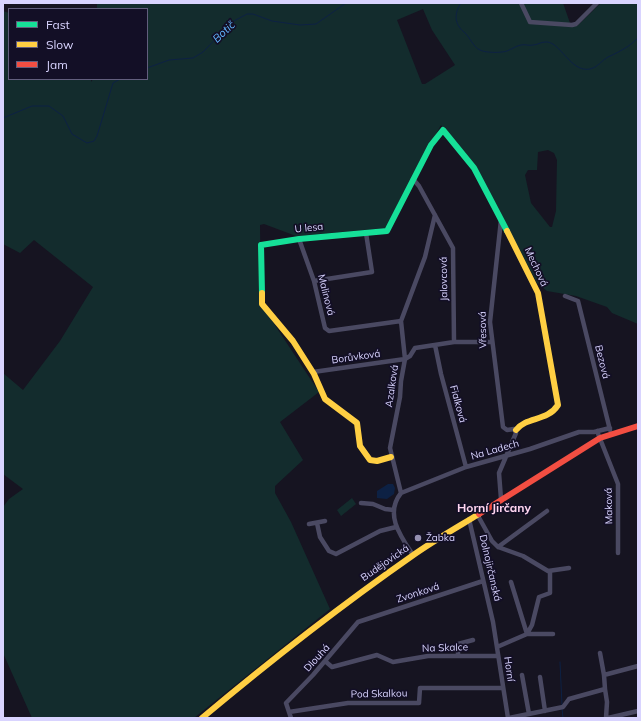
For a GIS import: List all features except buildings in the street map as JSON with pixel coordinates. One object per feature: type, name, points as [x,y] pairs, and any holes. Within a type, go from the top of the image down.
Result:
[{"type":"street","points":[[521,3],[530,22],[572,25],[576,24],[597,3]]},
{"type":"street","name":"U lesa","points":[[313,372],[293,341],[262,304],[261,246],[299,239],[387,231],[431,146],[443,130]]},
{"type":"street","name":"Mechová","points":[[443,130],[474,168],[501,218],[538,293],[558,405],[553,413],[520,425],[516,430]]},
{"type":"street","name":"Jalovcová","points":[[413,180],[419,186],[453,248],[454,342]]},
{"type":"street","name":"Azalková","points":[[401,494],[390,448],[400,397],[405,360],[401,322],[425,257],[435,215]]},
{"type":"street","name":"Vřesová","points":[[501,218],[490,322],[503,427],[507,430],[516,430]]},
{"type":"street","points":[[314,281],[372,272],[366,233]]},
{"type":"street","name":"Malinová","points":[[299,239],[314,281],[325,328],[329,331],[401,322]]},
{"type":"street","name":"Bezová","points":[[565,296],[578,301],[610,431]]},
{"type":"street","points":[[405,360],[410,356],[415,348],[454,342],[492,342]]},
{"type":"street","name":"Fialková","points":[[435,345],[441,374],[466,467]]},
{"type":"street","name":"Borůvková","points":[[313,372],[405,360]]},
{"type":"street","points":[[313,372],[325,399],[357,423],[360,446],[370,460],[377,461],[391,457]]},
{"type":"street","name":"Budějovická","points":[[202,718],[311,630],[413,555],[610,431],[638,426]]},
{"type":"street","points":[[501,499],[499,473],[505,455],[515,437],[516,430]]},
{"type":"street","points":[[597,431],[600,438]]},
{"type":"street","name":"Na Ladech","points":[[401,494],[466,467],[530,449],[579,432],[610,431]]},
{"type":"street","name":"Maková","points":[[600,438],[618,484],[618,553]]},
{"type":"street","points":[[401,494],[395,500],[394,510],[396,527],[413,555]]},
{"type":"street","points":[[361,503],[373,504],[385,509],[394,510]]},
{"type":"street","points":[[498,547],[547,511]]},
{"type":"street","points":[[477,514],[492,541],[498,547],[523,556],[550,572],[569,568]]},
{"type":"street","name":"Dolnojirčanská","points":[[469,519],[492,622]]},
{"type":"street","points":[[309,524],[325,521]]},
{"type":"street","points":[[317,523],[320,536],[329,551],[336,554],[380,531],[396,527]]},
{"type":"street","points":[[527,634],[532,625],[539,597],[550,593],[550,572]]},
{"type":"street","name":"Zvonková","points":[[358,622],[483,581]]},
{"type":"street","points":[[511,582],[527,634]]},
{"type":"street","name":"Dlouhá","points":[[289,712],[286,703],[325,661],[358,622]]},
{"type":"street","name":"Horní","points":[[492,622],[508,718]]},
{"type":"street","points":[[497,647],[527,634],[553,634]]},
{"type":"street","points":[[458,656],[458,644],[473,640]]},
{"type":"street","points":[[600,653],[607,702],[607,718],[638,711]]},
{"type":"street","name":"Na Skalce","points":[[325,661],[332,667],[377,655],[393,662],[428,656],[498,656]]},
{"type":"street","points":[[604,675],[638,666]]},
{"type":"street","points":[[522,675],[529,714]]},
{"type":"street","points":[[540,677],[545,711]]},
{"type":"street","name":"Pod Skalkou","points":[[289,712],[348,703],[419,703],[420,688],[503,688]]},
{"type":"street","points":[[508,718],[562,707],[569,699],[605,689]]},
{"type":"street","points":[[289,712],[291,718]]},
{"type":"green space","points":[[97,3],[563,3],[570,23],[577,26],[601,3],[638,3],[638,324],[612,313],[607,307],[576,296],[547,291],[537,283],[488,190],[441,125],[386,228],[296,236],[264,224],[260,225],[261,304],[319,392],[280,422],[303,460],[275,486],[275,493],[291,522],[330,609],[194,718],[32,718],[3,653],[3,507],[9,499],[23,489],[3,474],[3,373],[23,390],[60,341],[93,287],[34,240],[20,253],[3,244],[3,11],[8,13],[8,80],[91,80],[91,82],[92,80],[148,80],[148,8],[97,8]],"holes":[[[423,9],[432,30],[455,65],[425,84],[422,84],[397,20]],[[548,150],[554,153],[557,160],[556,211],[552,227],[550,227],[531,203],[525,175],[528,170],[537,170],[538,152]]]},
{"type":"green space","points":[[352,498],[356,504],[341,516],[337,510]]},
{"type":"water","points":[[388,484],[393,484],[395,488],[394,494],[387,499],[377,498],[377,491]]},
{"type":"waterway","name":"Botič","points":[[148,68],[169,60],[193,58],[203,52],[232,22],[247,14],[253,14],[272,21],[300,25],[316,24],[346,3]]},
{"type":"waterway","points":[[461,3],[456,14],[458,26],[475,47],[486,52],[507,51],[521,45],[536,45],[545,42],[556,46],[571,62],[577,66],[583,69],[590,69],[627,47],[638,38]]},
{"type":"waterway","name":"Botič","points":[[3,118],[32,106],[49,106],[63,116],[72,134],[87,143],[94,141],[97,136],[113,83],[118,80]]},
{"type":"waterway","points":[[560,662],[562,705]]},
{"type":"waterway","points":[[562,708],[563,718]]},
{"type":"traffic: fast","points":[[262,293],[261,245],[299,239],[387,231],[431,145],[443,130],[474,168],[507,231]]},
{"type":"traffic: slow","points":[[507,231],[538,293],[558,405],[543,417],[526,423],[516,430]]},
{"type":"traffic: slow","points":[[262,293],[262,304],[293,341],[314,374],[325,399],[357,423],[360,446],[370,460],[377,461],[391,457]]},
{"type":"traffic: slow","points":[[202,718],[279,655],[358,595],[420,550],[479,514]]},
{"type":"traffic: jam","points":[[479,514],[600,438],[638,426]]},
{"type":"place","name":"Žabka","points":[[418,538]]},
{"type":"district","name":"Horní Jirčany","points":[[494,508]]}]
